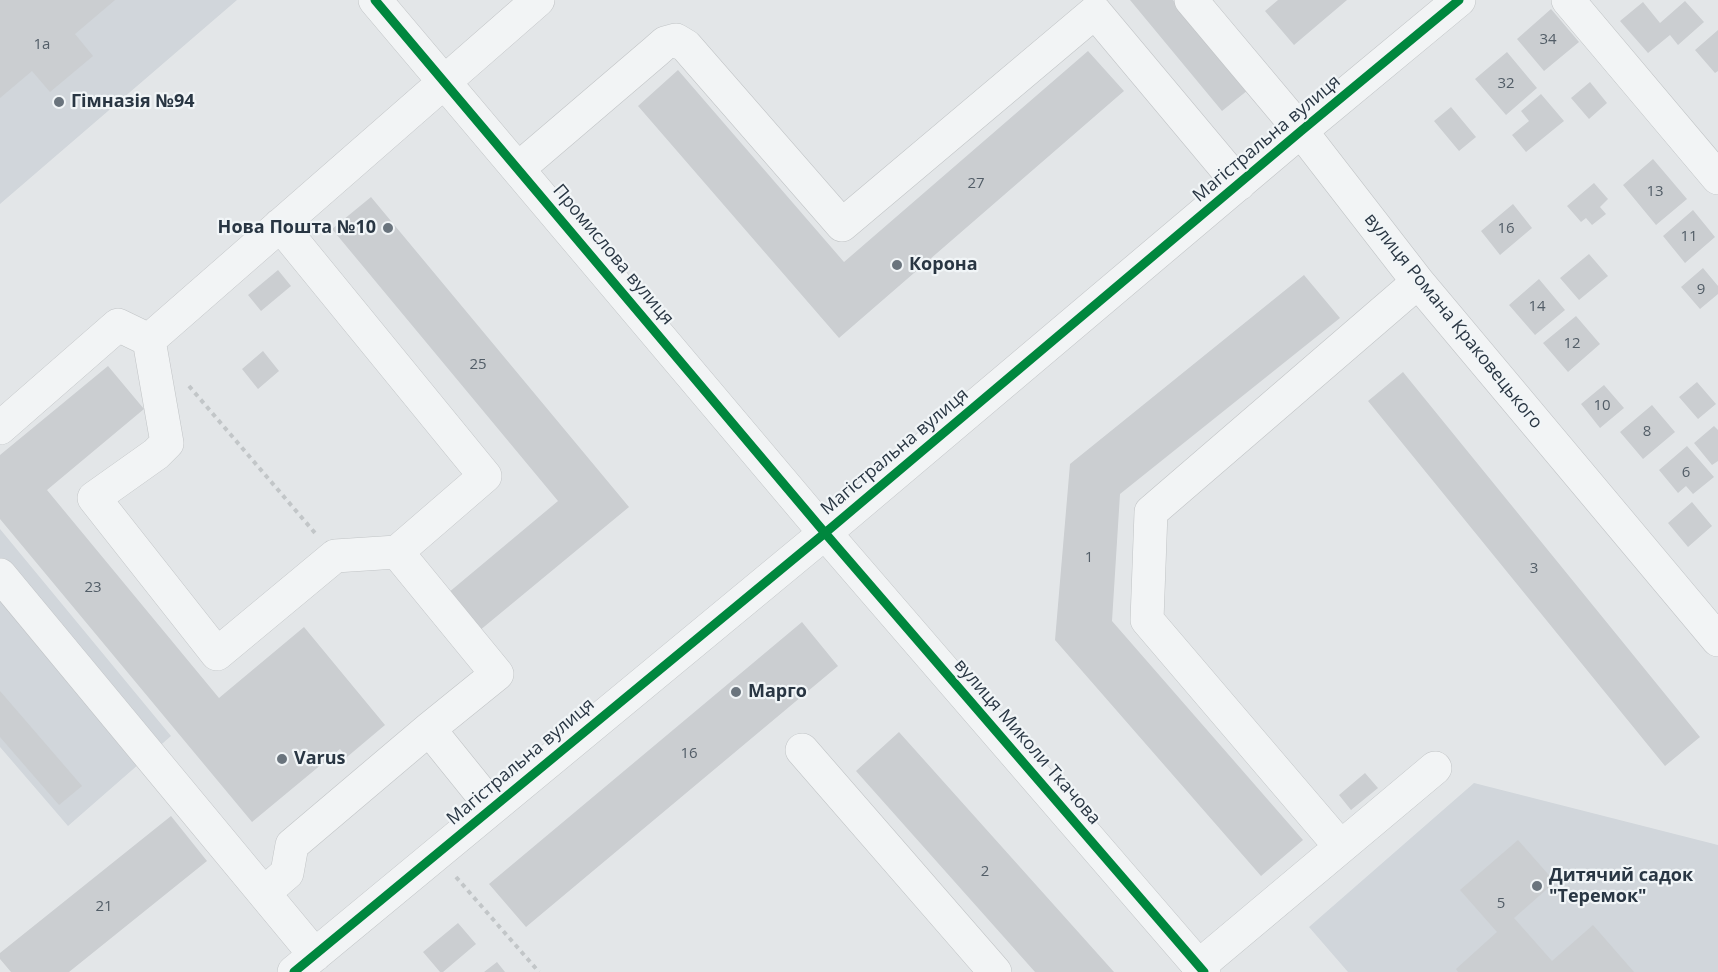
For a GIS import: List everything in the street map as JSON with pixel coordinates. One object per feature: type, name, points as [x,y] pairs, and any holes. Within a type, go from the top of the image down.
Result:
[{"type":"street","name":"Промислова вулиця","points":[[375,0],[825,533]]},
{"type":"street","points":[[149,340],[538,0]]},
{"type":"street","name":"вулиця Романа Краковецького","points":[[1191,0],[1301,131],[1418,282],[1718,640]]},
{"type":"street","name":"Магістральна вулиця","points":[[305,964],[825,533],[1459,0]]},
{"type":"street","points":[[1568,0],[1718,178]]},
{"type":"street","points":[[519,168],[665,43],[676,40],[686,46],[842,225],[1090,6],[1239,184]]},
{"type":"street","points":[[149,340],[167,443],[156,454],[94,498],[218,654],[335,556],[397,552],[485,476],[280,225]]},
{"type":"street","points":[[1340,846],[1147,620],[1151,512],[1418,282]]},
{"type":"street","points":[[0,428],[118,325],[149,340]]},
{"type":"street","name":"вулиця Миколи Ткачова","points":[[825,533],[1202,969]]},
{"type":"street","points":[[264,893],[287,873],[292,845],[497,674],[397,552]]},
{"type":"street","points":[[0,575],[264,893],[305,964]]},
{"type":"street","points":[[429,729],[492,807]]},
{"type":"street","points":[[802,750],[995,972]]},
{"type":"street","points":[[1202,969],[1340,846],[1435,768]]},
{"type":"path","points":[[188,385],[335,556]]},
{"type":"path","points":[[436,854],[539,972]]},
{"type":"shaded area","name":"Гімназія №94","points":[[0,0],[237,0],[0,204]]},
{"type":"shaded area","points":[[0,529],[171,736],[68,826],[0,747]]},
{"type":"shaded area","name":"Дитячий садок \"Теремок\"","points":[[1474,783],[1718,845],[1718,972],[1348,972],[1309,927]]},
{"type":"building","points":[[0,0],[115,0],[75,34],[93,56],[50,92],[32,71],[0,98]]},
{"type":"building","points":[[1130,0],[1173,0],[1248,90],[1222,111]]},
{"type":"building","points":[[1278,0],[1347,0],[1294,45],[1265,11]]},
{"type":"building","points":[[1685,1],[1704,22],[1678,45],[1670,35],[1648,53],[1620,21],[1643,2],[1660,23]]},
{"type":"building","points":[[1551,9],[1579,42],[1544,71],[1517,39]]},
{"type":"building","points":[[1718,30],[1718,71],[1715,73],[1695,50]]},
{"type":"building","points":[[1088,51],[1124,91],[839,338],[638,106],[678,70],[844,262]]},
{"type":"building","points":[[1507,52],[1537,88],[1506,115],[1475,79]]},
{"type":"building","points":[[1590,82],[1607,103],[1589,119],[1571,98]]},
{"type":"building","points":[[1541,94],[1564,121],[1526,152],[1512,135],[1529,121],[1521,111]]},
{"type":"building","points":[[1451,107],[1476,137],[1459,151],[1434,121]]},
{"type":"building","points":[[1653,159],[1687,199],[1656,225],[1623,185]]},
{"type":"building","points":[[1594,183],[1608,199],[1600,207],[1606,214],[1592,225],[1586,218],[1581,222],[1567,206]]},
{"type":"building","points":[[371,197],[629,507],[479,631],[448,593],[558,501],[332,229]]},
{"type":"building","points":[[1513,204],[1532,228],[1500,255],[1481,231]]},
{"type":"building","points":[[1693,210],[1715,237],[1685,263],[1663,236]]},
{"type":"building","points":[[1589,254],[1608,276],[1579,300],[1560,278]]},
{"type":"building","points":[[1703,268],[1718,286],[1718,294],[1700,309],[1681,287]]},
{"type":"building","points":[[278,270],[291,286],[261,311],[248,295]]},
{"type":"building","points":[[1304,275],[1340,318],[1120,494],[1112,621],[1303,840],[1261,876],[1055,640],[1070,464]]},
{"type":"building","points":[[1539,279],[1565,310],[1535,335],[1509,305]]},
{"type":"building","points":[[1576,316],[1600,344],[1568,372],[1543,343]]},
{"type":"building","points":[[263,351],[279,371],[258,389],[242,369]]},
{"type":"building","points":[[108,366],[144,409],[47,490],[219,698],[304,627],[385,725],[347,757],[340,749],[252,822],[0,519],[0,455]]},
{"type":"building","points":[[1403,372],[1700,737],[1665,766],[1368,401]]},
{"type":"building","points":[[1697,382],[1716,404],[1698,419],[1679,397]]},
{"type":"building","points":[[1604,385],[1624,408],[1600,428],[1581,404]]},
{"type":"building","points":[[1652,405],[1675,432],[1643,459],[1620,432]]},
{"type":"building","points":[[1714,426],[1718,430],[1718,461],[1712,465],[1694,443]]},
{"type":"building","points":[[1687,446],[1714,477],[1693,494],[1686,486],[1678,493],[1659,470]]},
{"type":"building","points":[[1692,502],[1712,526],[1688,547],[1668,523]]},
{"type":"building","points":[[802,622],[838,666],[526,927],[489,884]]},
{"type":"building","points":[[0,691],[82,786],[59,805],[0,737]]},
{"type":"building","points":[[899,732],[1114,972],[1035,972],[856,771]]},
{"type":"building","points":[[1365,773],[1378,788],[1351,810],[1339,795]]},
{"type":"building","points":[[171,816],[207,861],[69,972],[11,972],[0,959],[0,953]]},
{"type":"building","points":[[1518,840],[1555,882],[1514,918],[1552,961],[1593,925],[1634,972],[1458,972],[1456,969],[1497,932],[1460,890]]},
{"type":"building","points":[[458,923],[476,944],[443,972],[440,972],[423,952]]},
{"type":"building","points":[[497,962],[505,972],[484,972]]},
{"type":"cycle path","points":[[375,0],[825,533],[1204,972]]},
{"type":"cycle path","points":[[294,972],[825,533],[1459,0]]},
{"type":"place","name":"Гімназія №94","points":[[59,102]]},
{"type":"place","name":"Нова Пошта №10","points":[[388,228]]},
{"type":"place","name":"Корона","points":[[897,265]]},
{"type":"place","name":"Марго","points":[[736,692]]},
{"type":"place","name":"Varus","points":[[282,759]]},
{"type":"place","name":"Дитячий садок \"Теремок\"","points":[[1537,886]]}]
